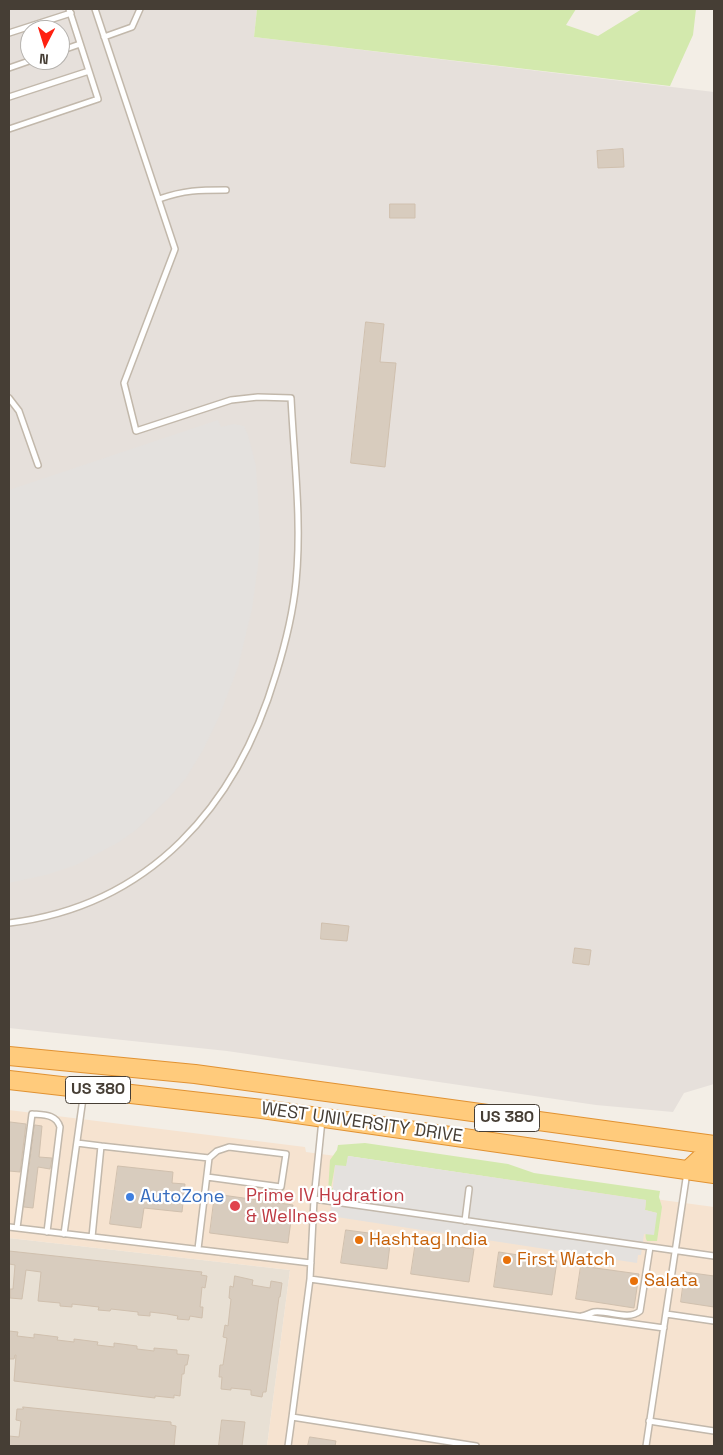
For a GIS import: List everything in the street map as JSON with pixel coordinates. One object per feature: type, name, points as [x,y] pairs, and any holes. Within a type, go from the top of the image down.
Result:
[{"type":"highway","name":"WEST UNIVERSITY DRIVE","points":[[9,1056],[195,1074],[714,1145]]},
{"type":"highway","name":"WEST UNIVERSITY DRIVE","points":[[9,1080],[322,1117],[714,1174]]},
{"type":"highway","points":[[322,1117],[324,1092]]},
{"type":"highway","points":[[322,1117],[337,1104],[346,1100],[478,1119],[495,1116]]},
{"type":"highway","points":[[688,1170],[691,1142]]},
{"type":"highway","points":[[688,1170],[702,1157],[714,1158]]},
{"type":"lane","points":[[9,923],[50,916],[106,894],[145,872],[182,841],[212,806],[240,762],[266,704],[285,642],[295,584],[298,526],[291,398],[258,397],[231,400],[136,431],[124,384],[175,248],[95,9]]},
{"type":"lane","points":[[104,37],[132,27],[140,9]]},
{"type":"lane","points":[[9,33],[70,11],[98,99],[9,129]]},
{"type":"lane","points":[[70,48],[80,44]]},
{"type":"lane","points":[[9,97],[89,71]]},
{"type":"lane","points":[[159,200],[174,194],[194,190],[226,190]]},
{"type":"lane","points":[[9,398],[19,412],[38,465]]},
{"type":"lane","points":[[64,1234],[84,1088]]},
{"type":"lane","points":[[18,1228],[32,1114],[53,1117],[60,1127],[47,1232]]},
{"type":"lane","points":[[288,1446],[310,1279],[314,1199],[322,1117]]},
{"type":"lane","points":[[77,1143],[209,1158]]},
{"type":"lane","points":[[92,1237],[101,1146]]},
{"type":"lane","points":[[198,1250],[209,1158],[217,1151],[229,1147],[286,1154],[281,1187],[207,1177]]},
{"type":"lane","points":[[646,1446],[688,1170]]},
{"type":"lane","points":[[464,1220],[469,1189]]},
{"type":"lane","points":[[314,1199],[714,1256]]},
{"type":"lane","points":[[9,1228],[311,1263]]},
{"type":"lane","points":[[582,1317],[596,1312],[630,1316],[640,1311],[650,1247]]},
{"type":"lane","points":[[310,1279],[664,1328]]},
{"type":"lane","points":[[666,1314],[714,1321]]},
{"type":"lane","points":[[292,1417],[476,1446]]},
{"type":"lane","points":[[650,1421],[714,1431]]},
{"type":"shaded area","points":[[9,9],[257,9],[254,37],[714,92],[714,1084],[684,1093],[673,1112],[596,1105],[227,1051],[9,1028]]},
{"type":"shaded area","points":[[218,420],[221,427],[234,424],[244,426],[248,435],[256,466],[260,533],[252,609],[238,667],[219,717],[203,750],[186,778],[169,798],[136,830],[119,842],[76,865],[46,875],[9,883],[9,490]]},
{"type":"shaded area","points":[[9,1110],[305,1147],[306,1152],[714,1207],[714,1446],[267,1446],[290,1270],[9,1238]]},
{"type":"shaded area","points":[[348,1156],[646,1200],[645,1210],[657,1213],[654,1235],[644,1234],[641,1255],[638,1255],[637,1263],[330,1216],[335,1165],[346,1166]]},
{"type":"shaded area","points":[[9,1238],[290,1270],[267,1446],[9,1446]]},
{"type":"green space","points":[[257,9],[576,9],[566,25],[598,36],[642,9],[696,9],[693,35],[670,86],[254,37]]},
{"type":"green space","points":[[365,1143],[508,1164],[534,1173],[660,1191],[659,1197],[662,1207],[657,1241],[647,1241],[646,1238],[648,1227],[657,1213],[645,1210],[646,1200],[348,1156],[347,1166],[335,1166],[331,1188],[340,1189],[334,1194],[328,1192],[330,1160],[338,1145]]},
{"type":"building","points":[[623,149],[624,167],[598,168],[597,151]]},
{"type":"building","points":[[390,204],[415,204],[415,218],[390,218]]},
{"type":"building","points":[[366,322],[384,324],[380,362],[396,363],[385,467],[351,463]]},
{"type":"building","points":[[322,923],[349,926],[347,941],[321,939]]},
{"type":"building","points":[[575,948],[591,950],[589,965],[573,963]]},
{"type":"building","points":[[10,1122],[26,1124],[20,1172],[9,1171]]},
{"type":"building","points":[[35,1125],[42,1126],[39,1157],[52,1158],[50,1169],[38,1167],[33,1208],[24,1207]]},
{"type":"building","points":[[118,1166],[173,1172],[172,1183],[185,1184],[182,1212],[144,1208],[141,1228],[110,1224]]},
{"type":"building","points":[[215,1194],[293,1205],[288,1243],[210,1233]]},
{"type":"building","points":[[346,1230],[391,1236],[387,1269],[341,1263]]},
{"type":"building","points":[[416,1241],[474,1249],[469,1282],[411,1274]]},
{"type":"building","points":[[9,1251],[202,1272],[201,1275],[207,1276],[205,1288],[202,1287],[200,1307],[203,1307],[202,1318],[190,1316],[189,1320],[177,1319],[178,1316],[150,1312],[150,1316],[138,1315],[138,1312],[111,1309],[110,1311],[98,1310],[99,1307],[72,1304],[72,1307],[60,1306],[60,1303],[38,1301],[41,1272],[26,1270],[22,1299],[10,1298],[10,1289],[13,1289],[15,1265],[9,1264]]},
{"type":"building","points":[[499,1252],[557,1261],[552,1295],[494,1287]]},
{"type":"building","points":[[581,1266],[639,1274],[634,1308],[576,1299]]},
{"type":"building","points":[[685,1272],[714,1276],[714,1307],[681,1302]]},
{"type":"building","points":[[235,1276],[253,1280],[252,1285],[270,1288],[271,1281],[282,1283],[266,1392],[263,1392],[262,1397],[251,1395],[251,1390],[221,1389],[220,1365],[223,1365],[227,1338],[223,1337],[225,1325],[228,1326],[231,1299],[229,1298],[230,1286],[233,1287]]},
{"type":"building","points":[[9,1331],[18,1332],[17,1336],[34,1338],[34,1334],[58,1337],[57,1340],[74,1342],[74,1339],[98,1342],[97,1345],[114,1347],[114,1343],[137,1346],[137,1349],[154,1351],[154,1348],[177,1350],[177,1354],[189,1355],[184,1374],[182,1374],[180,1396],[174,1395],[174,1398],[155,1396],[155,1398],[14,1381],[16,1355],[14,1359],[9,1359]]},
{"type":"building","points":[[23,1407],[171,1422],[171,1425],[176,1426],[174,1446],[9,1446],[9,1436],[19,1437],[21,1421],[16,1420],[17,1409],[23,1409]]},
{"type":"building","points":[[222,1420],[245,1422],[242,1446],[219,1446]]},
{"type":"building","points":[[310,1437],[336,1441],[335,1446],[308,1446]]},
{"type":"place","name":"AutoZone","points":[[130,1197]]},
{"type":"place","name":"Prime IV Hydration & Wellness","points":[[235,1206]]},
{"type":"place","name":"Hashtag India","points":[[359,1240]]},
{"type":"place","name":"First Watch","points":[[507,1260]]},
{"type":"place","name":"Salata","points":[[634,1281]]}]
